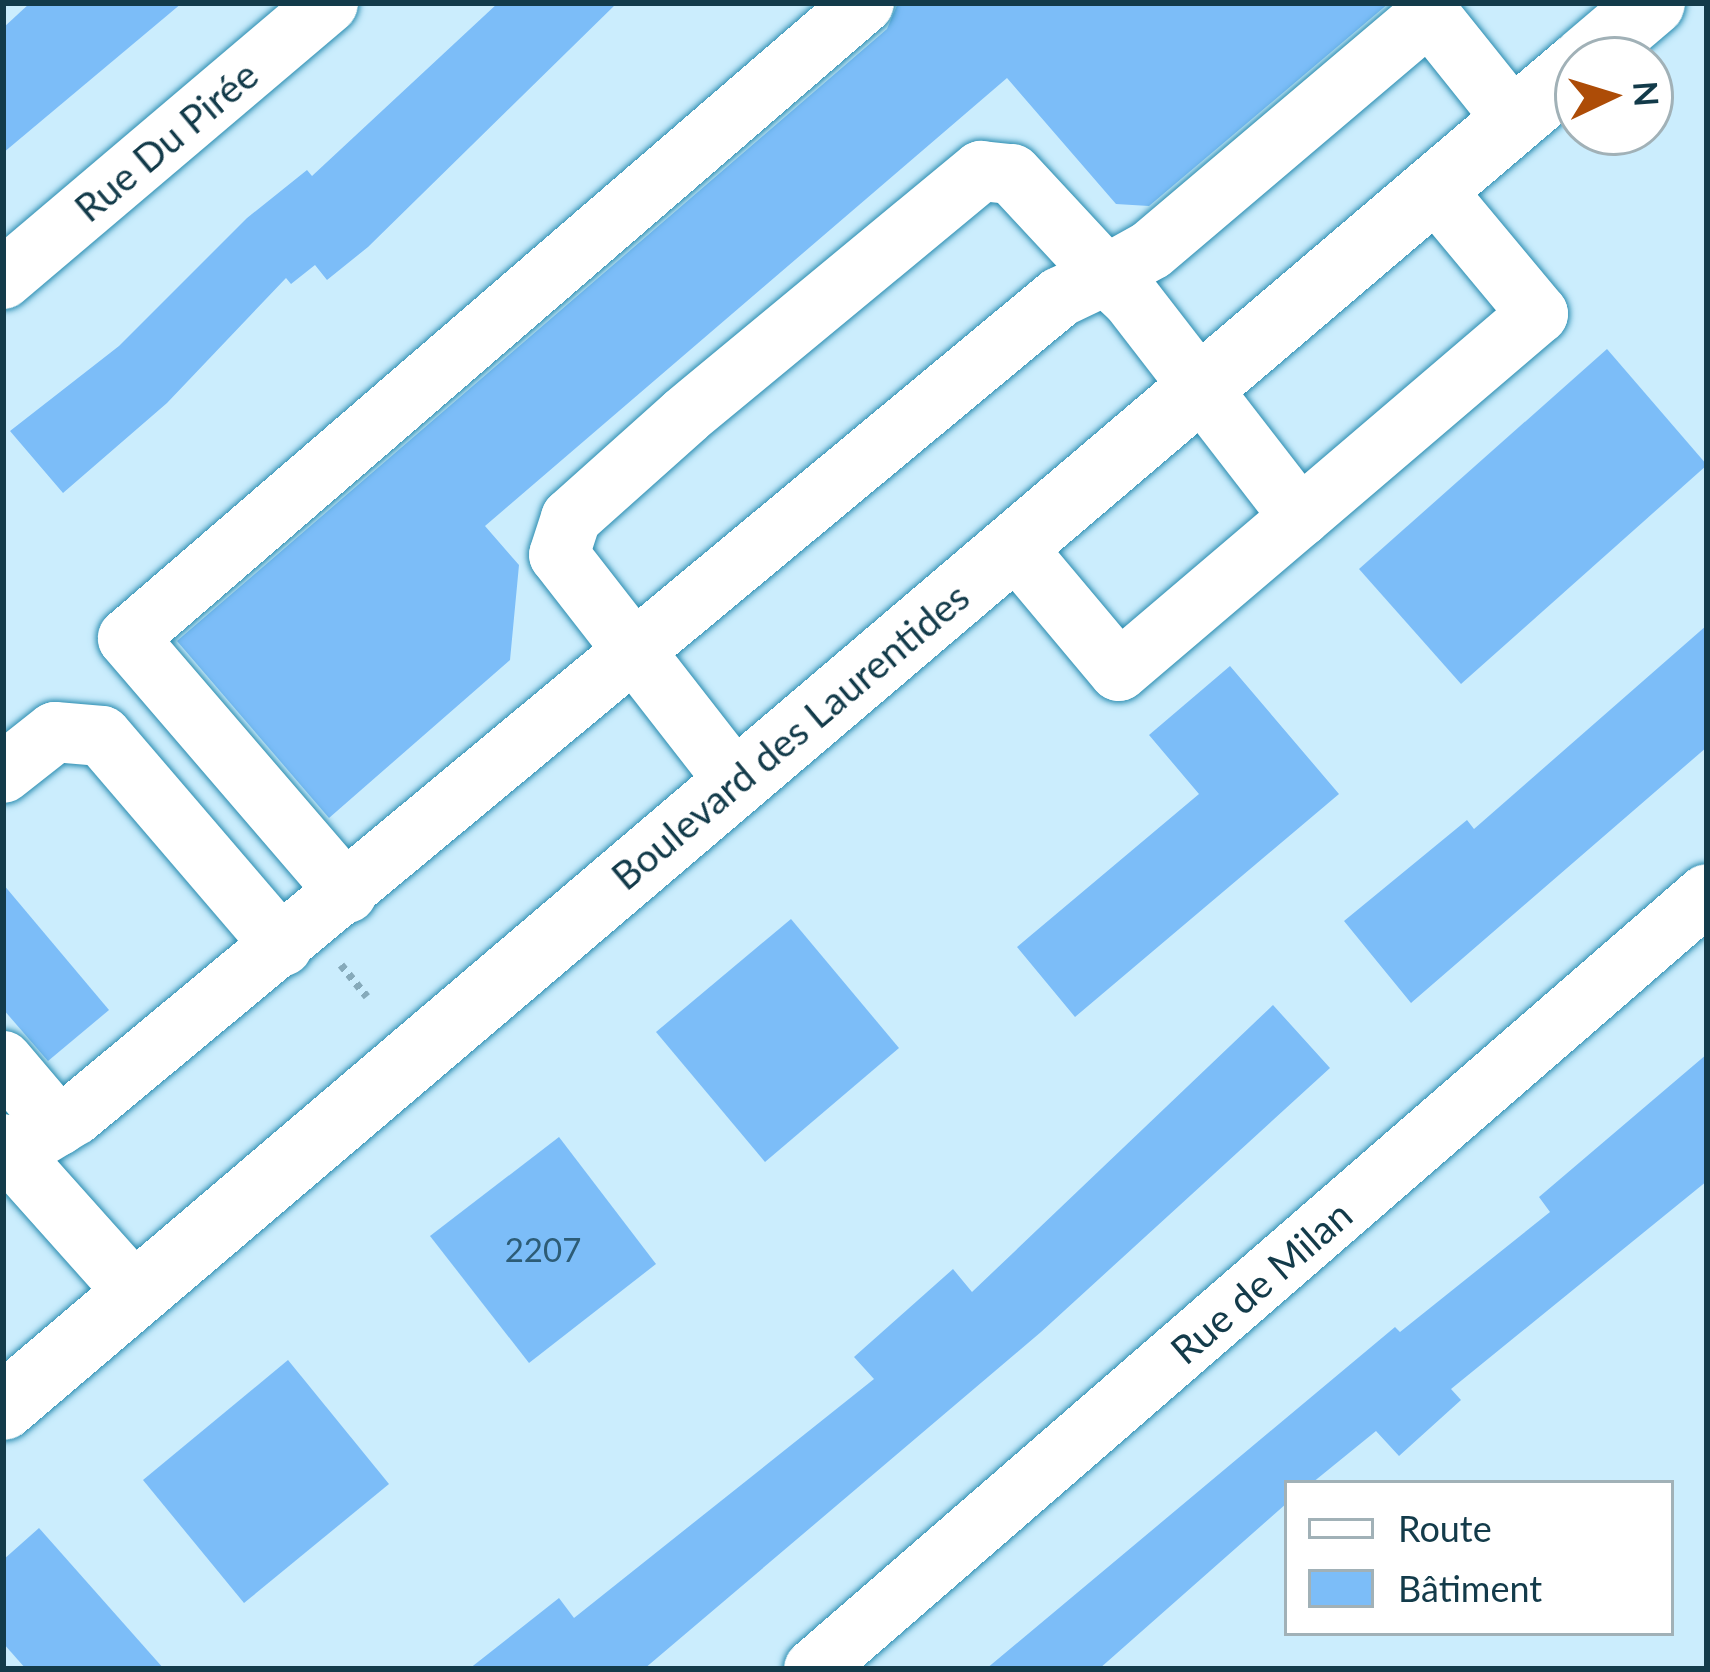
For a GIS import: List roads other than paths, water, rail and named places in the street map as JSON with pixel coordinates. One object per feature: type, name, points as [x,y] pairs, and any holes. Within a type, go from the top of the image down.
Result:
[{"type":"main road","name":"Boulevard des Laurentides","points":[[1613,36],[1652,3]]},
{"type":"main road","name":"Boulevard des Laurentides","points":[[3,1407],[1554,86]]},
{"type":"street","name":"Rue Du Pirée","points":[[3,279],[328,3]]},
{"type":"street","points":[[347,892],[128,638],[864,3]]},
{"type":"street","points":[[19,1146],[305,948],[347,892],[1060,297],[1151,250],[1426,8],[1514,120]]},
{"type":"street","points":[[736,782],[562,566],[565,526],[965,183],[992,169],[1012,174],[1106,275],[1300,517]]},
{"type":"street","points":[[1014,546],[1119,671],[1538,314],[1434,189]]},
{"type":"street","points":[[3,773],[55,732],[102,736],[305,948]]},
{"type":"street","name":"Rue de Milan","points":[[814,1669],[1707,894]]},
{"type":"street","points":[[3,1061],[19,1146],[136,1294]]}]
